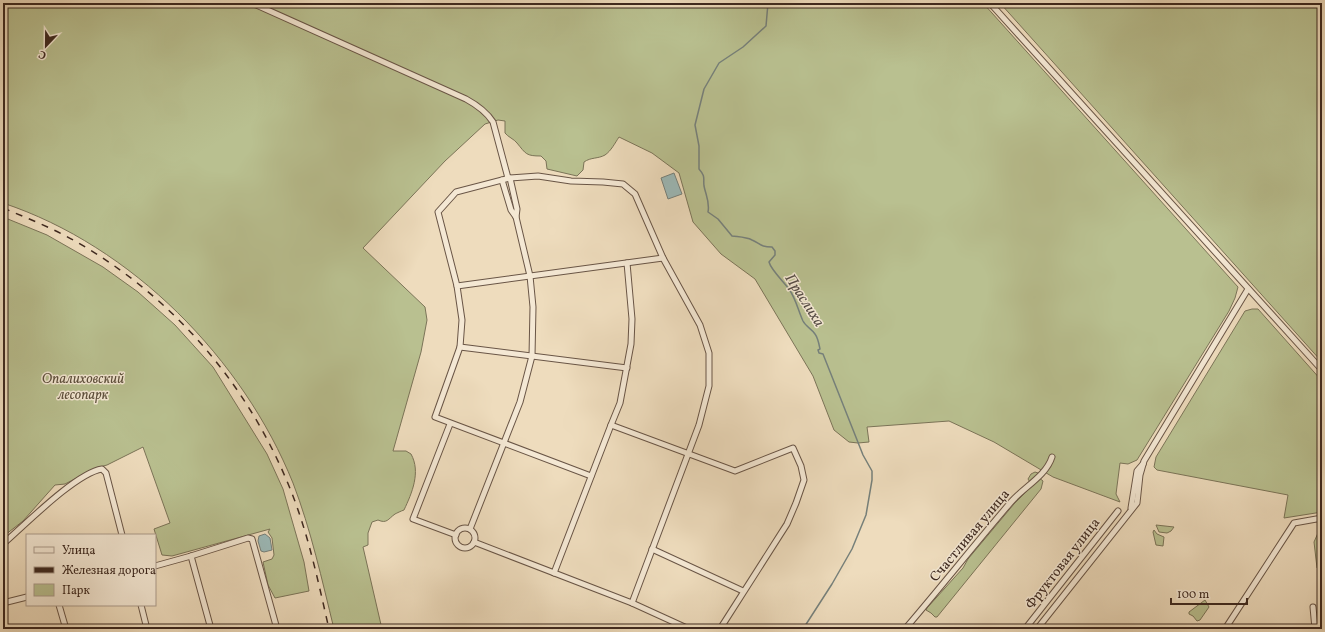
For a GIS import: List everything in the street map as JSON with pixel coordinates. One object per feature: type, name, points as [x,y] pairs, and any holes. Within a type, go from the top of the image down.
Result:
[{"type":"street","points":[[252,3],[466,98],[479,106],[488,114],[493,122],[507,178],[517,209],[516,217],[530,276],[533,308],[532,356],[520,402],[470,529]]},
{"type":"street","points":[[990,3],[1322,370]]},
{"type":"street","points":[[591,476],[450,424],[435,417],[460,347],[462,320],[457,286],[438,212],[456,192],[507,178],[538,176],[572,181],[623,184],[636,194],[664,258],[700,325],[709,353],[709,386],[699,426],[632,602]]},
{"type":"street","points":[[457,286],[664,258]]},
{"type":"street","points":[[554,573],[610,424],[620,403],[631,344],[632,319],[627,263]]},
{"type":"street","points":[[1037,629],[1130,513],[1137,471],[1143,464],[1248,289]]},
{"type":"street","points":[[460,347],[627,368]]},
{"type":"street","points":[[450,424],[413,519],[456,536]]},
{"type":"street","points":[[610,424],[688,454],[735,470],[793,448],[804,480],[796,503],[787,524],[720,629]]},
{"type":"street","name":"Счастливая улица","points":[[905,629],[1013,500],[1051,463],[1052,457]]},
{"type":"street","points":[[3,544],[68,487],[96,470],[102,469],[106,473],[122,534]]},
{"type":"street","name":"Фруктовая улица","points":[[1025,629],[1118,511]]},
{"type":"street","points":[[1225,629],[1294,523],[1322,518]]},
{"type":"street","points":[[464,528],[470,529],[474,532],[474,542],[465,548],[460,546],[456,541],[456,536],[459,530],[464,528]]},
{"type":"street","points":[[156,566],[248,538],[252,539],[277,629]]},
{"type":"street","points":[[474,542],[632,602],[689,629]]},
{"type":"street","points":[[652,549],[743,591]]},
{"type":"street","points":[[191,556],[211,629]]},
{"type":"street","points":[[3,603],[26,597]]},
{"type":"street","points":[[59,606],[66,629]]},
{"type":"street","points":[[140,606],[147,629]]},
{"type":"street","points":[[1313,607],[1315,629]]},
{"type":"green space","points":[[3,3],[983,3],[1238,287],[1229,311],[1137,460],[1128,464],[1120,463],[1116,494],[1120,502],[1053,477],[994,442],[949,421],[867,427],[869,442],[849,442],[834,430],[813,376],[755,279],[721,254],[693,222],[679,173],[652,153],[619,137],[605,155],[589,159],[584,162],[583,170],[577,176],[547,169],[546,161],[541,156],[532,156],[527,154],[505,133],[505,121],[498,120],[485,124],[445,161],[363,248],[425,307],[427,320],[421,352],[393,451],[406,451],[411,454],[415,468],[412,490],[404,510],[385,521],[378,520],[372,522],[368,533],[368,545],[363,547],[382,629],[334,629],[311,537],[293,483],[271,437],[245,393],[213,351],[178,313],[138,278],[96,247],[50,222],[3,203]]},
{"type":"green space","points":[[1000,3],[1322,3],[1322,362]]},
{"type":"green space","name":"Опалиховский лесопарк","points":[[3,217],[47,235],[103,267],[138,292],[175,325],[213,367],[267,454],[283,489],[304,562],[309,591],[275,598],[268,585],[263,562],[272,559],[274,555],[272,538],[268,532],[270,529],[172,556],[162,555],[154,529],[170,523],[143,447],[65,484],[55,485],[23,521],[3,538]]},
{"type":"green space","points":[[1258,309],[1322,381],[1322,512],[1284,518],[1288,495],[1157,470],[1154,467],[1156,457],[1245,311]]},
{"type":"green space","points":[[1035,472],[1038,473],[1038,477],[1043,481],[1041,489],[937,617],[935,617],[926,610],[927,608],[963,568],[968,559],[1014,504],[1031,487],[1028,479],[1031,474]]},
{"type":"green space","points":[[1156,525],[1174,527],[1167,533],[1159,532]]},
{"type":"green space","points":[[1154,530],[1157,534],[1164,537],[1163,546],[1156,545],[1153,532]]},
{"type":"green space","points":[[1322,530],[1322,573],[1317,568],[1314,542],[1318,533]]},
{"type":"green space","points":[[1205,600],[1209,607],[1200,620],[1197,621],[1189,614],[1189,612]]},
{"type":"water","points":[[674,173],[682,194],[668,199],[661,178]]},
{"type":"water","points":[[265,534],[270,538],[272,550],[264,552],[261,551],[258,541],[259,536]]},
{"type":"waterway","name":"Праслиха","points":[[768,3],[766,26],[743,47],[719,63],[704,89],[695,125],[699,146],[699,169],[703,176],[708,202],[708,212],[718,219],[732,236],[750,239],[763,246],[772,247],[775,251],[775,255],[769,262],[770,265],[787,286],[804,323],[814,332],[817,337],[820,349],[818,350],[819,353],[823,354],[863,455],[872,471],[872,480],[866,515],[852,549],[832,584],[803,629]]},
{"type":"railway","points":[[3,208],[48,227],[75,241],[110,263],[143,288],[174,316],[203,346],[228,378],[251,412],[272,448],[296,503],[317,575],[329,629]]}]
